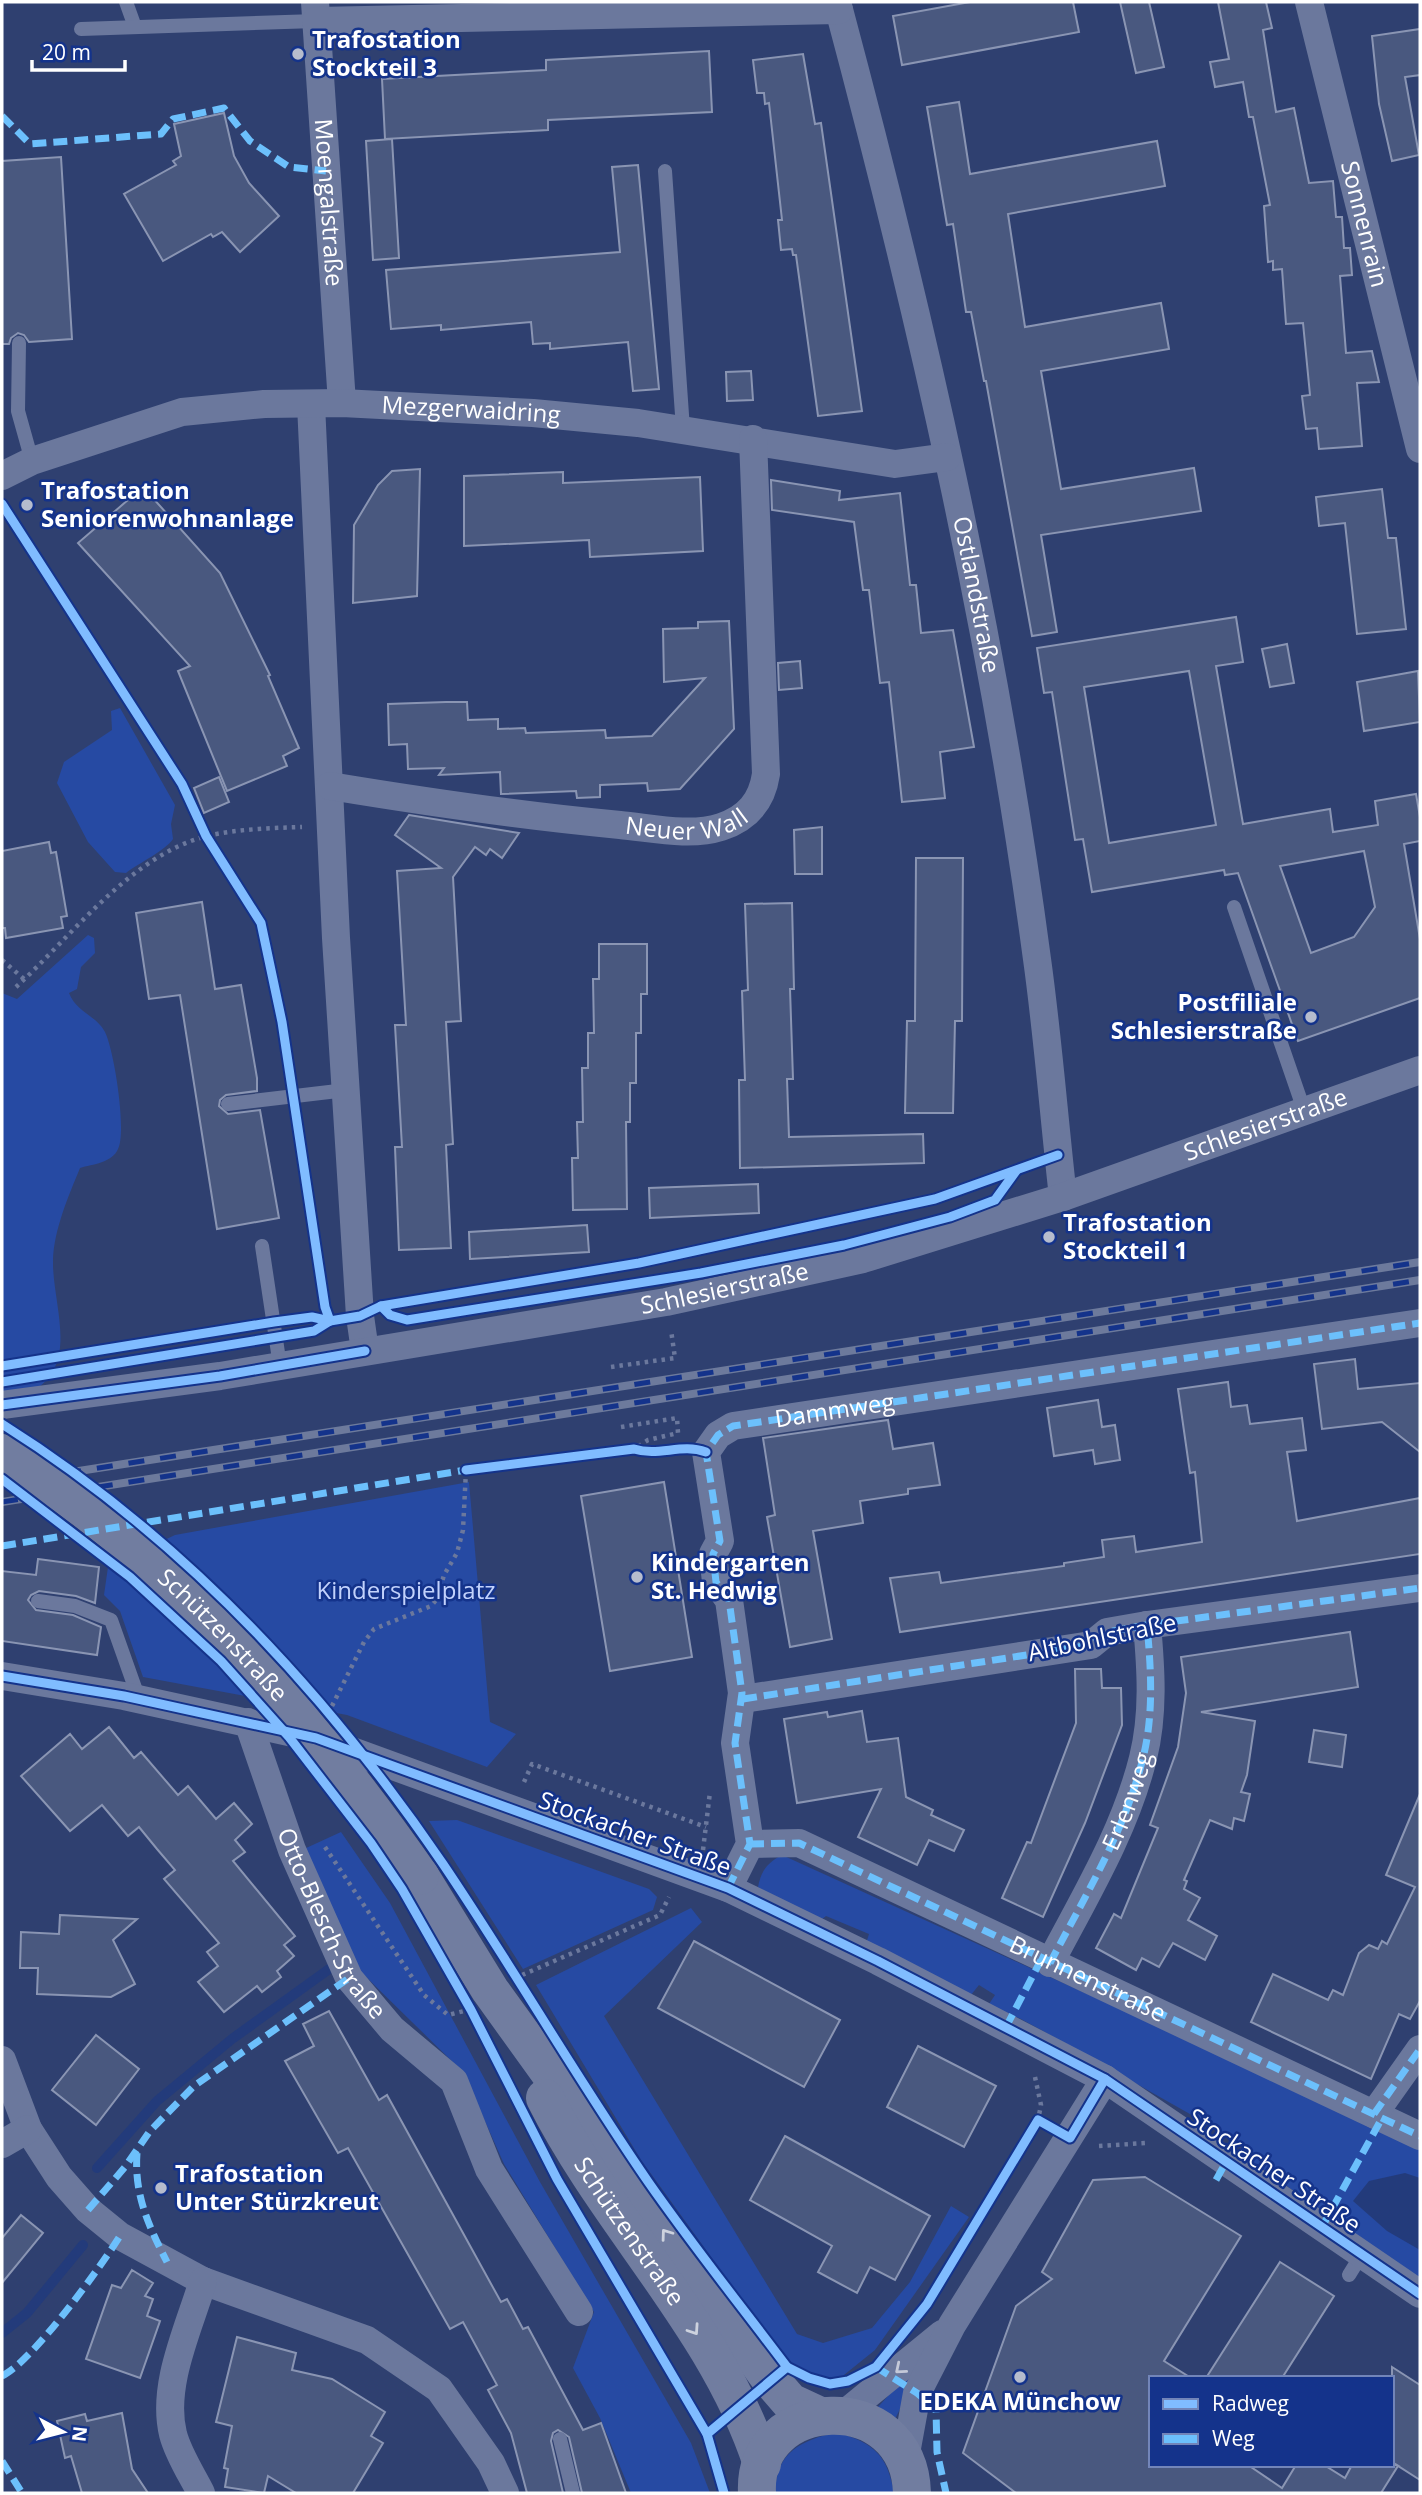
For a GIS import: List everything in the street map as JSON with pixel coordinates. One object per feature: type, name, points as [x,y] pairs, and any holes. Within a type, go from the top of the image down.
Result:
[{"type":"main road","name":"Schützenstraße","points":[[2,1453],[105,1527],[237,1645],[344,1770],[420,1876],[494,1995],[770,2379],[790,2402],[831,2415],[869,2422],[890,2437],[909,2476]]},
{"type":"main road","name":"Schützenstraße","points":[[494,1995],[570,2149],[704,2345],[741,2406],[760,2479]]},
{"type":"main road","points":[[760,2479],[775,2442],[794,2425],[831,2415]]},
{"type":"street","name":"Sonnenrain","points":[[1309,2],[1420,449]]},
{"type":"street","points":[[315,12],[838,6]]},
{"type":"street","name":"Ostlandstraße","points":[[838,6],[899,242],[947,457],[1007,762],[1037,960],[1063,1197]]},
{"type":"street","name":"Moengalstraße","points":[[315,12],[342,402]]},
{"type":"street","name":"Mezgerwaidring","points":[[2,476],[32,461],[182,412],[253,405],[342,402],[533,413],[683,429],[895,464],[947,457]]},
{"type":"street","points":[[311,404],[346,1090],[365,1352]]},
{"type":"street","name":"Neuer Wall","points":[[330,786],[506,815],[681,831],[719,828],[746,813],[760,799],[766,774],[753,439]]},
{"type":"street","name":"Schlesierstraße","points":[[2,1405],[280,1366],[666,1301],[863,1259],[1063,1197],[1420,1070]]},
{"type":"street","name":"Dammweg","points":[[750,1844],[735,1743],[743,1699],[729,1600],[716,1582],[713,1554],[720,1541],[706,1452],[718,1435],[733,1426],[1420,1323]]},
{"type":"street","name":"Altbohlstraße","points":[[743,1699],[1091,1645],[1107,1632],[1147,1625],[1420,1588]]},
{"type":"street","name":"Erlenweg","points":[[1050,1964],[1125,1814],[1143,1758],[1152,1677],[1147,1625]]},
{"type":"street","points":[[2,1676],[139,1699],[248,1722]]},
{"type":"street","name":"Stockacher Straße","points":[[248,1722],[316,1738],[728,1888],[878,1961],[1105,2079],[1355,2265],[1420,2294]]},
{"type":"street","name":"Otto-Blesch-Straße","points":[[248,1722],[292,1850],[349,1978],[392,2029],[454,2081],[489,2169],[579,2312]]},
{"type":"street","name":"Brunnenstraße","points":[[750,1844],[799,1843],[1050,1964],[1420,2136]]},
{"type":"street","points":[[728,1888],[750,1844]]},
{"type":"street","points":[[1374,2114],[1420,2049]]},
{"type":"street","points":[[2,2060],[28,2129],[59,2177],[88,2210],[120,2236],[203,2281],[367,2340],[439,2389],[491,2463],[505,2493]]},
{"type":"street","points":[[909,2476],[917,2393],[952,2325],[1105,2079]]},
{"type":"street","points":[[2,2144],[28,2129]]},
{"type":"street","points":[[201,2493],[173,2435],[170,2405],[176,2368],[203,2281]]},
{"type":"street","points":[[831,2415],[952,2325]]},
{"type":"lane","points":[[126,2],[135,27]]},
{"type":"lane","points":[[81,29],[315,12]]},
{"type":"lane","points":[[665,171],[683,429]]},
{"type":"lane","points":[[19,343],[18,411],[32,461]]},
{"type":"lane","points":[[1234,907],[1304,1110]]},
{"type":"lane","points":[[228,1104],[346,1090]]},
{"type":"lane","points":[[262,1246],[280,1366]]},
{"type":"lane","points":[[38,1601],[75,1606],[111,1620],[139,1699]]},
{"type":"lane","points":[[560,2439],[573,2493]]},
{"type":"path","points":[[201,825],[213,847]]},
{"type":"path","points":[[16,987],[129,877],[164,854],[206,836],[259,829],[331,826]]},
{"type":"path","points":[[2,960],[24,979]]},
{"type":"path","points":[[611,1367],[675,1358],[666,1301]]},
{"type":"path","points":[[621,1427],[677,1418],[678,1433],[648,1440],[634,1449],[621,1451]]},
{"type":"path","points":[[634,1449],[649,1454]]},
{"type":"path","points":[[316,1738],[364,1642],[374,1629],[430,1606],[437,1599],[444,1575],[457,1553],[463,1530],[466,1470],[478,1469]]},
{"type":"path","points":[[323,1843],[428,2000],[449,2015],[660,1914],[691,1875],[706,1827],[716,1765],[735,1743]]},
{"type":"path","points":[[513,1810],[532,1763],[706,1827]]},
{"type":"green space","points":[[120,708],[175,805],[171,824],[173,839],[126,873],[115,872],[88,842],[57,783],[64,762],[112,730],[111,711]]},
{"type":"green space","points":[[88,935],[94,938],[95,953],[81,967],[77,989],[69,993],[72,1000],[101,1026],[109,1041],[118,1091],[120,1140],[118,1149],[111,1157],[80,1168],[59,1224],[53,1260],[60,1333],[60,1350],[55,1366],[46,1380],[31,1392],[2,1402],[2,993],[17,999]]},
{"type":"green space","name":"Kinderspielplatz","points":[[469,1482],[490,1722],[516,1734],[487,1767],[347,1715],[143,1677],[120,1611],[104,1595],[108,1567],[175,1535]]},
{"type":"green space","points":[[457,1820],[649,1889],[657,1897],[653,1910],[523,1969],[429,1821]]},
{"type":"green space","points":[[341,1832],[390,1903],[540,2182],[691,2443],[710,2493],[631,2493],[600,2418],[573,2368],[594,2312],[504,2164],[463,2072],[361,1972],[304,1849]]},
{"type":"green space","points":[[782,1855],[1309,2095],[1420,2149],[1420,2280],[1240,2153],[1243,2144],[1019,2018],[985,2010],[995,1995],[979,1985],[966,2001],[864,1950],[869,1934],[826,1916],[813,1926],[758,1887],[765,1868]]},
{"type":"green space","points":[[691,1908],[702,1922],[604,2016],[797,2334],[823,2343],[872,2328],[910,2282],[951,2206],[969,2217],[875,2350],[839,2379],[818,2376],[796,2368],[771,2340],[641,2160],[536,1985]]},
{"type":"green space","points":[[917,2364],[921,2367],[895,2419],[878,2407]]},
{"type":"green space","points":[[837,2432],[861,2441],[877,2452],[887,2469],[894,2493],[775,2493],[780,2467],[793,2450],[812,2439]]},
{"type":"shaded area","points":[[1405,2173],[1420,2178],[1420,2250],[1387,2231],[1353,2201],[1369,2181]]},
{"type":"building","points":[[970,2],[1073,2],[1079,32],[902,65],[893,16]]},
{"type":"building","points":[[1120,2],[1149,2],[1164,67],[1136,73]]},
{"type":"building","points":[[1218,2],[1266,2],[1272,28],[1263,30],[1276,112],[1294,108],[1309,183],[1333,181],[1336,217],[1342,217],[1344,248],[1350,248],[1352,275],[1340,276],[1346,353],[1372,351],[1379,382],[1357,383],[1362,446],[1319,449],[1317,428],[1306,429],[1302,396],[1310,395],[1303,323],[1286,324],[1282,269],[1273,270],[1273,261],[1268,262],[1264,206],[1270,205],[1253,117],[1249,117],[1243,82],[1215,87],[1210,62],[1229,59]]},
{"type":"building","points":[[1420,29],[1420,75],[1405,77],[1419,155],[1392,161],[1379,104],[1372,36]]},
{"type":"building","points":[[709,51],[712,112],[548,120],[548,130],[385,139],[382,79],[546,70],[546,60]]},
{"type":"building","points":[[803,54],[815,124],[821,123],[862,411],[818,416],[796,255],[793,255],[792,249],[781,250],[778,220],[782,220],[769,103],[765,104],[764,93],[757,93],[753,60]]},
{"type":"building","points":[[959,102],[970,174],[1157,141],[1165,186],[1008,214],[1025,327],[1161,303],[1169,349],[1041,371],[1061,489],[1194,468],[1201,511],[1041,535],[1057,632],[1032,636],[986,381],[971,312],[966,312],[953,224],[947,225],[927,107]]},
{"type":"building","points":[[224,113],[234,156],[249,183],[279,216],[240,252],[222,232],[213,237],[211,234],[163,261],[124,194],[176,165],[173,161],[181,156],[174,124]]},
{"type":"building","points":[[392,139],[399,258],[373,260],[366,141]]},
{"type":"building","points":[[61,157],[72,339],[29,342],[24,335],[18,333],[11,338],[9,344],[2,344],[2,161]]},
{"type":"building","points":[[638,165],[659,389],[633,391],[628,342],[550,349],[550,343],[533,344],[531,322],[441,330],[441,325],[391,329],[386,270],[620,252],[612,167]]},
{"type":"building","points":[[751,371],[753,400],[727,401],[726,372]]},
{"type":"building","points":[[420,469],[417,596],[353,603],[354,525],[378,485],[392,471]]},
{"type":"building","points":[[563,472],[563,483],[700,477],[703,551],[590,557],[589,540],[464,546],[464,476]]},
{"type":"building","points":[[771,480],[840,491],[839,500],[900,493],[910,585],[916,585],[921,633],[953,630],[974,747],[940,752],[945,798],[902,802],[889,682],[880,683],[869,590],[863,590],[854,522],[772,510]]},
{"type":"building","points":[[143,487],[220,573],[270,675],[268,676],[299,748],[283,756],[287,766],[227,791],[178,671],[190,666],[78,543]]},
{"type":"building","points":[[1382,489],[1388,538],[1396,538],[1406,629],[1357,634],[1345,523],[1319,526],[1316,497]]},
{"type":"building","points":[[1236,617],[1243,662],[1216,666],[1243,824],[1330,809],[1333,832],[1378,825],[1375,801],[1416,794],[1420,841],[1404,844],[1420,939],[1420,998],[1298,1041],[1238,873],[1225,875],[1224,870],[1092,892],[1083,839],[1075,840],[1052,692],[1044,693],[1037,648]],"holes":[[[1189,671],[1216,825],[1109,843],[1084,687]],[[1364,851],[1375,907],[1354,937],[1311,953],[1280,866]]]},
{"type":"building","points":[[729,621],[734,729],[680,789],[648,791],[647,783],[600,785],[600,797],[577,798],[576,791],[501,794],[500,772],[439,775],[444,768],[408,769],[407,744],[389,745],[388,704],[446,702],[467,702],[468,720],[498,719],[498,729],[525,728],[526,733],[605,730],[606,738],[652,736],[705,678],[664,682],[663,629],[698,628],[698,622]]},
{"type":"building","points":[[1287,644],[1294,683],[1270,687],[1262,649]]},
{"type":"building","points":[[800,661],[802,688],[779,690],[778,663]]},
{"type":"building","points":[[1418,671],[1420,722],[1364,731],[1357,682]]},
{"type":"building","points":[[219,777],[229,802],[204,813],[194,788]]},
{"type":"building","points":[[409,815],[519,833],[502,858],[490,849],[486,855],[475,847],[453,877],[461,1021],[446,1022],[453,1144],[446,1145],[451,1248],[399,1250],[395,1147],[402,1147],[395,1025],[406,1025],[397,871],[441,868],[395,835]]},
{"type":"building","points":[[822,827],[822,874],[795,874],[794,830]]},
{"type":"building","points":[[49,842],[51,853],[56,852],[67,916],[61,917],[63,928],[6,938],[5,928],[2,928],[2,851]]},
{"type":"building","points":[[916,858],[963,858],[962,1021],[955,1021],[953,1113],[905,1113],[907,1021],[915,1021]]},
{"type":"building","points":[[202,902],[215,989],[241,985],[257,1078],[257,1091],[226,1095],[220,1100],[219,1106],[228,1114],[260,1110],[279,1218],[217,1229],[180,995],[149,999],[136,913]]},
{"type":"building","points":[[792,903],[794,989],[790,989],[793,1079],[787,1079],[789,1137],[923,1134],[924,1163],[740,1168],[739,1080],[745,1080],[742,991],[748,990],[745,904]]},
{"type":"building","points":[[599,944],[647,944],[647,994],[641,994],[641,1033],[636,1033],[636,1083],[630,1083],[630,1122],[626,1122],[627,1209],[573,1210],[572,1158],[578,1158],[577,1122],[583,1122],[582,1068],[588,1068],[588,1033],[594,1033],[593,979],[599,979]]},
{"type":"building","points":[[758,1184],[759,1213],[650,1218],[649,1188]]},
{"type":"building","points":[[587,1225],[589,1252],[470,1259],[469,1232]]},
{"type":"building","points":[[1355,1359],[1358,1389],[1420,1383],[1420,1452],[1382,1422],[1322,1429],[1314,1364]]},
{"type":"building","points":[[1228,1382],[1231,1407],[1247,1405],[1250,1424],[1302,1418],[1306,1450],[1287,1452],[1297,1521],[1420,1498],[1420,1554],[900,1632],[890,1578],[939,1572],[941,1583],[1064,1566],[1064,1563],[1104,1557],[1102,1540],[1134,1536],[1136,1552],[1202,1542],[1195,1472],[1190,1473],[1178,1389]]},
{"type":"building","points":[[1098,1400],[1102,1427],[1115,1425],[1120,1460],[1095,1464],[1093,1450],[1054,1456],[1047,1408]]},
{"type":"building","points":[[888,1420],[893,1449],[933,1443],[940,1485],[908,1489],[908,1494],[860,1501],[863,1523],[813,1531],[832,1639],[790,1647],[767,1517],[775,1515],[763,1438]]},
{"type":"building","name":"Kindergarten St. Hedwig","points":[[664,1482],[692,1657],[610,1671],[581,1496]]},
{"type":"building","points":[[38,1559],[99,1567],[95,1603],[76,1596],[39,1591],[28,1600],[36,1610],[73,1615],[101,1627],[97,1655],[2,1641],[2,1571],[36,1575]]},
{"type":"building","points":[[1350,1632],[1358,1687],[1201,1712],[1255,1721],[1247,1775],[1241,1792],[1250,1794],[1244,1821],[1234,1818],[1232,1829],[1210,1820],[1184,1880],[1187,1881],[1184,1889],[1200,1898],[1188,1920],[1217,1936],[1205,1960],[1173,1943],[1159,1967],[1142,1958],[1136,1970],[1096,1948],[1114,1914],[1121,1918],[1158,1828],[1150,1825],[1178,1747],[1186,1693],[1181,1657]]},
{"type":"building","points":[[1075,1669],[1101,1669],[1102,1688],[1121,1688],[1122,1725],[1085,1823],[1043,1917],[1002,1898],[1027,1842],[1031,1843],[1076,1723]]},
{"type":"building","points":[[862,1711],[867,1742],[898,1738],[906,1797],[933,1810],[931,1815],[964,1830],[954,1851],[929,1840],[917,1865],[858,1837],[881,1789],[797,1803],[784,1719],[827,1712],[828,1717]]},
{"type":"building","points":[[109,1727],[134,1758],[141,1752],[178,1795],[188,1786],[216,1819],[234,1803],[252,1824],[235,1840],[245,1852],[233,1861],[295,1936],[284,1945],[294,1956],[277,1971],[281,1977],[262,1992],[257,1986],[224,2012],[198,1982],[218,1966],[207,1952],[219,1943],[164,1879],[175,1870],[139,1827],[128,1836],[102,1805],[70,1831],[21,1776],[70,1734],[82,1749]]},
{"type":"building","points":[[1314,1730],[1346,1735],[1342,1767],[1309,1762]]},
{"type":"building","points":[[1420,1794],[1420,2001],[1410,2019],[1399,2014],[1371,2079],[1251,2022],[1273,1974],[1328,2000],[1333,1990],[1343,1995],[1359,1953],[1369,1945],[1378,1949],[1382,1941],[1387,1944],[1415,1887],[1386,1875]]},
{"type":"building","points":[[60,1915],[137,1919],[113,1940],[135,1984],[111,1997],[37,1994],[38,1968],[20,1968],[21,1932],[59,1934]]},
{"type":"building","points":[[694,1941],[840,2020],[804,2087],[658,2008]]},
{"type":"building","points":[[329,2011],[379,2100],[387,2095],[501,2302],[507,2299],[523,2329],[528,2327],[583,2430],[601,2423],[626,2493],[582,2493],[569,2437],[558,2430],[553,2433],[551,2441],[563,2493],[527,2493],[511,2433],[488,2390],[497,2385],[463,2322],[450,2329],[348,2148],[338,2153],[285,2061],[314,2046],[303,2024]]},
{"type":"building","points":[[96,2035],[139,2069],[96,2125],[52,2090]]},
{"type":"building","points":[[918,2046],[996,2086],[964,2147],[887,2107]]},
{"type":"building","points":[[785,2136],[930,2216],[895,2280],[870,2267],[857,2293],[818,2272],[832,2246],[750,2200]]},
{"type":"building","points":[[1145,2177],[1241,2236],[1164,2361],[1188,2376],[1149,2376],[1149,2467],[1251,2467],[1282,2488],[1295,2467],[1327,2467],[1345,2478],[1351,2467],[1394,2467],[1397,2465],[1394,2463],[1392,2367],[1420,2385],[1420,2480],[1398,2466],[1381,2493],[1016,2493],[963,2453],[1016,2306],[1052,2279],[1042,2272],[1093,2180]]},
{"type":"building","points":[[21,2215],[43,2233],[2,2283],[2,2238]]},
{"type":"building","points":[[1280,2262],[1334,2296],[1283,2376],[1207,2376]]},
{"type":"building","points":[[132,2270],[153,2283],[145,2296],[153,2299],[147,2316],[160,2321],[140,2378],[86,2359],[112,2285],[121,2288]]},
{"type":"building","points":[[237,2337],[296,2353],[292,2370],[332,2379],[385,2412],[371,2436],[383,2443],[353,2493],[296,2493],[268,2476],[264,2493],[225,2487],[228,2469],[224,2468],[232,2426],[216,2422]]},
{"type":"building","points":[[122,2413],[132,2469],[148,2493],[82,2493],[71,2456],[65,2458],[57,2421],[85,2414],[87,2421]]},
{"type":"waterway","points":[[97,2168],[157,2101],[232,2039],[332,1967]]},
{"type":"waterway","points":[[2,2333],[27,2313],[83,2245]]},
{"type":"railway","points":[[2,1483],[1420,1262]]},
{"type":"railway","points":[[2,1502],[1420,1280]]},
{"type":"marked path","points":[[2,116],[30,144],[161,134],[173,119],[224,108],[250,141],[289,167],[326,171]]},
{"type":"marked path","points":[[728,1888],[750,1844],[735,1743],[742,1693],[729,1600],[716,1582],[713,1554],[720,1541],[706,1452],[718,1435],[733,1426],[1420,1323]]},
{"type":"marked path","points":[[2,1546],[466,1470]]},
{"type":"marked path","points":[[743,1699],[1091,1645],[1107,1632],[1147,1625],[1420,1588]]},
{"type":"marked path","points":[[1050,1963],[1115,1838],[1143,1758],[1150,1708],[1147,1625]]},
{"type":"marked path","points":[[750,1844],[799,1843],[1420,2136]]},
{"type":"marked path","points":[[1006,2027],[1041,1960]]},
{"type":"marked path","points":[[88,2210],[125,2167],[150,2131],[194,2086],[349,1978]]},
{"type":"marked path","points":[[1374,2114],[1420,2049]]},
{"type":"marked path","points":[[1322,2227],[1382,2118]]},
{"type":"marked path","points":[[137,2153],[140,2196],[167,2262]]},
{"type":"marked path","points":[[1216,2180],[1226,2162]]},
{"type":"marked path","points":[[2,2376],[15,2367],[47,2334],[82,2291],[120,2236]]},
{"type":"marked path","points":[[876,2367],[917,2393],[936,2409],[937,2452],[946,2493]]},
{"type":"marked path","points":[[2,2461],[22,2493]]},
{"type":"cycle path","points":[[2,504],[182,784],[206,836],[261,923],[282,1022],[325,1307],[330,1321],[360,1316],[381,1306],[639,1263],[935,1199],[1058,1155]]},
{"type":"cycle path","points":[[381,1306],[390,1315],[407,1320],[701,1273],[844,1245],[950,1217],[995,1200],[1016,1171]]},
{"type":"cycle path","points":[[2,1366],[274,1322],[312,1317],[330,1321]]},
{"type":"cycle path","points":[[2,1382],[314,1331],[330,1321]]},
{"type":"cycle path","points":[[2,1405],[220,1376],[365,1351]]},
{"type":"cycle path","points":[[2,1424],[67,1468],[189,1567],[299,1678],[349,1738],[443,1864],[649,2183],[787,2367],[809,2378],[830,2384],[848,2381],[876,2367],[927,2304],[1038,2120],[1070,2138],[1105,2079]]},
{"type":"cycle path","points":[[466,1470],[634,1449],[652,1452],[688,1449],[706,1452]]},
{"type":"cycle path","points":[[2,1479],[130,1577],[221,1661],[289,1737],[371,1843],[402,1889],[471,2010],[557,2179],[707,2434],[724,2493]]},
{"type":"cycle path","points":[[2,1676],[124,1696],[316,1738],[728,1888],[878,1961],[1105,2079],[1420,2294]]},
{"type":"cycle path","points":[[707,2434],[787,2367]]},
{"type":"place","name":"Trafostation Stockteil 3","points":[[298,54]]},
{"type":"place","name":"Trafostation Seniorenwohnanlage","points":[[27,505]]},
{"type":"place","name":"Postfiliale Schlesierstraße","points":[[1311,1017]]},
{"type":"place","name":"Trafostation Stockteil 1","points":[[1049,1237]]},
{"type":"place","name":"Kindergarten St. Hedwig","points":[[637,1577]]},
{"type":"place","name":"Trafostation Unter Stürzkreut","points":[[161,2188]]},
{"type":"place","name":"EDEKA Münchow","points":[[1020,2377]]}]
